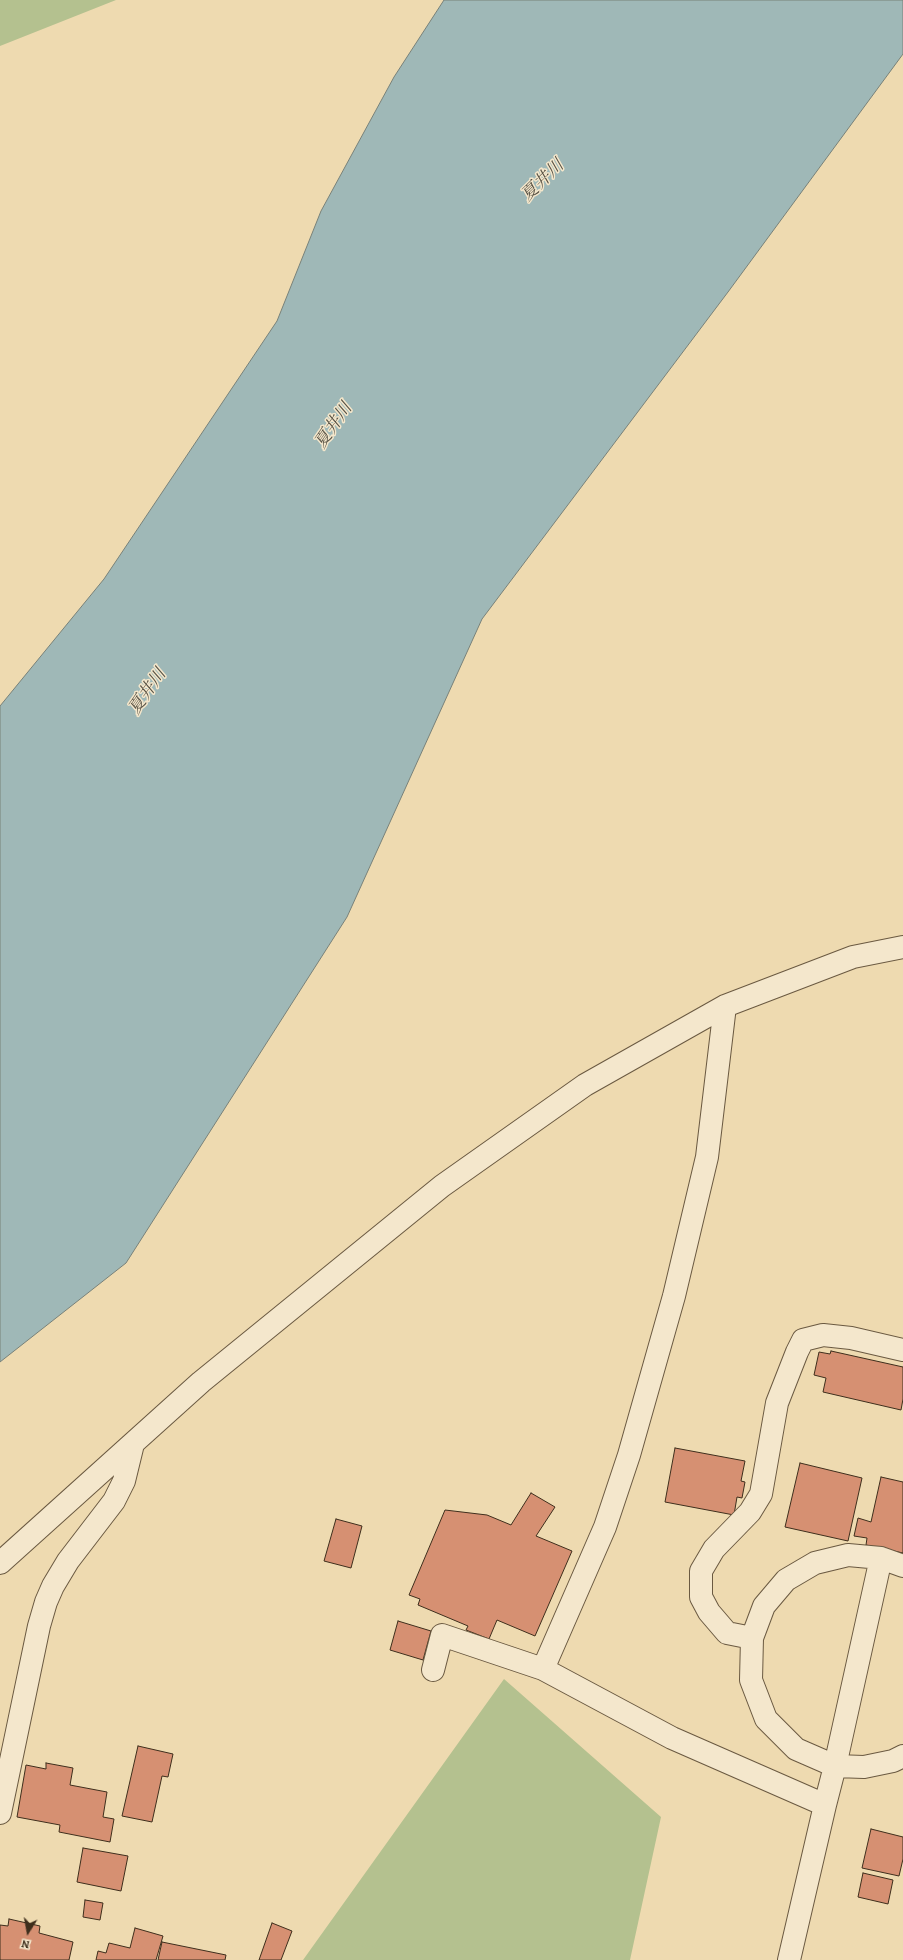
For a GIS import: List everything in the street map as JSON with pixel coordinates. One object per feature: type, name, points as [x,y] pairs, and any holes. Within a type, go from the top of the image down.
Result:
[{"type":"street","points":[[0,1563],[200,1382],[442,1186],[585,1085],[725,1006],[853,957],[903,947]]},
{"type":"street","points":[[543,1669],[605,1527],[629,1455],[674,1296],[707,1157],[725,1006]]},
{"type":"street","points":[[752,1638],[727,1633],[709,1612],[701,1597],[701,1571],[714,1549],[750,1512],[761,1494],[778,1403],[803,1340],[823,1335],[851,1338],[903,1350]]},
{"type":"street","points":[[0,1813],[39,1626],[46,1602],[53,1586],[68,1561],[114,1501],[124,1481],[133,1444]]},
{"type":"street","points":[[903,1566],[882,1558],[848,1555],[815,1563],[786,1580],[764,1606],[752,1638],[751,1680],[766,1719],[796,1749],[835,1766],[864,1767],[893,1761],[903,1756]]},
{"type":"street","points":[[789,1960],[882,1558]]},
{"type":"street","points":[[433,1670],[442,1634],[543,1669],[672,1738],[825,1805]]},
{"type":"green space","points":[[0,0],[116,0],[0,46]]},
{"type":"green space","points":[[504,1679],[661,1817],[630,1960],[303,1960]]},
{"type":"water","name":"夏井川","points":[[444,0],[903,0],[903,54],[728,292],[482,619],[347,917],[126,1263],[0,1362],[0,706],[104,579],[277,321],[321,211],[394,77]]},
{"type":"building","points":[[831,1351],[903,1367],[903,1399],[901,1410],[823,1392],[826,1378],[814,1375],[819,1352],[830,1354]]},
{"type":"building","points":[[675,1448],[745,1461],[741,1481],[745,1482],[742,1498],[737,1497],[734,1515],[665,1502]]},
{"type":"building","points":[[800,1463],[862,1478],[848,1541],[785,1527]]},
{"type":"building","points":[[881,1477],[903,1482],[903,1553],[866,1545],[867,1538],[854,1536],[858,1518],[871,1522]]},
{"type":"building","points":[[531,1493],[555,1507],[536,1536],[572,1551],[535,1636],[497,1620],[489,1639],[466,1630],[468,1626],[418,1605],[420,1599],[409,1595],[445,1510],[487,1515],[511,1525]]},
{"type":"building","points":[[336,1519],[362,1526],[351,1568],[324,1561]]},
{"type":"building","points":[[398,1621],[431,1631],[423,1660],[390,1650]]},
{"type":"building","points":[[138,1746],[173,1754],[168,1777],[162,1776],[152,1822],[122,1816]]},
{"type":"building","points":[[46,1763],[73,1768],[70,1785],[107,1792],[103,1817],[114,1819],[110,1842],[59,1832],[60,1825],[17,1817],[26,1765],[46,1769]]},
{"type":"building","points":[[871,1829],[903,1837],[903,1859],[899,1876],[862,1868]]},
{"type":"building","points":[[83,1848],[128,1856],[121,1891],[77,1882]]},
{"type":"building","points":[[863,1873],[893,1880],[888,1904],[858,1897]]},
{"type":"building","points":[[85,1900],[103,1903],[100,1920],[83,1917]]},
{"type":"building","points":[[9,1919],[40,1926],[39,1933],[73,1942],[69,1960],[0,1960],[0,1925],[8,1926]]},
{"type":"building","points":[[272,1923],[292,1931],[281,1960],[259,1960]]},
{"type":"building","points":[[135,1928],[163,1936],[156,1960],[96,1960],[98,1951],[106,1953],[109,1943],[130,1948]]},
{"type":"building","points":[[162,1942],[226,1955],[225,1960],[158,1960]]}]
